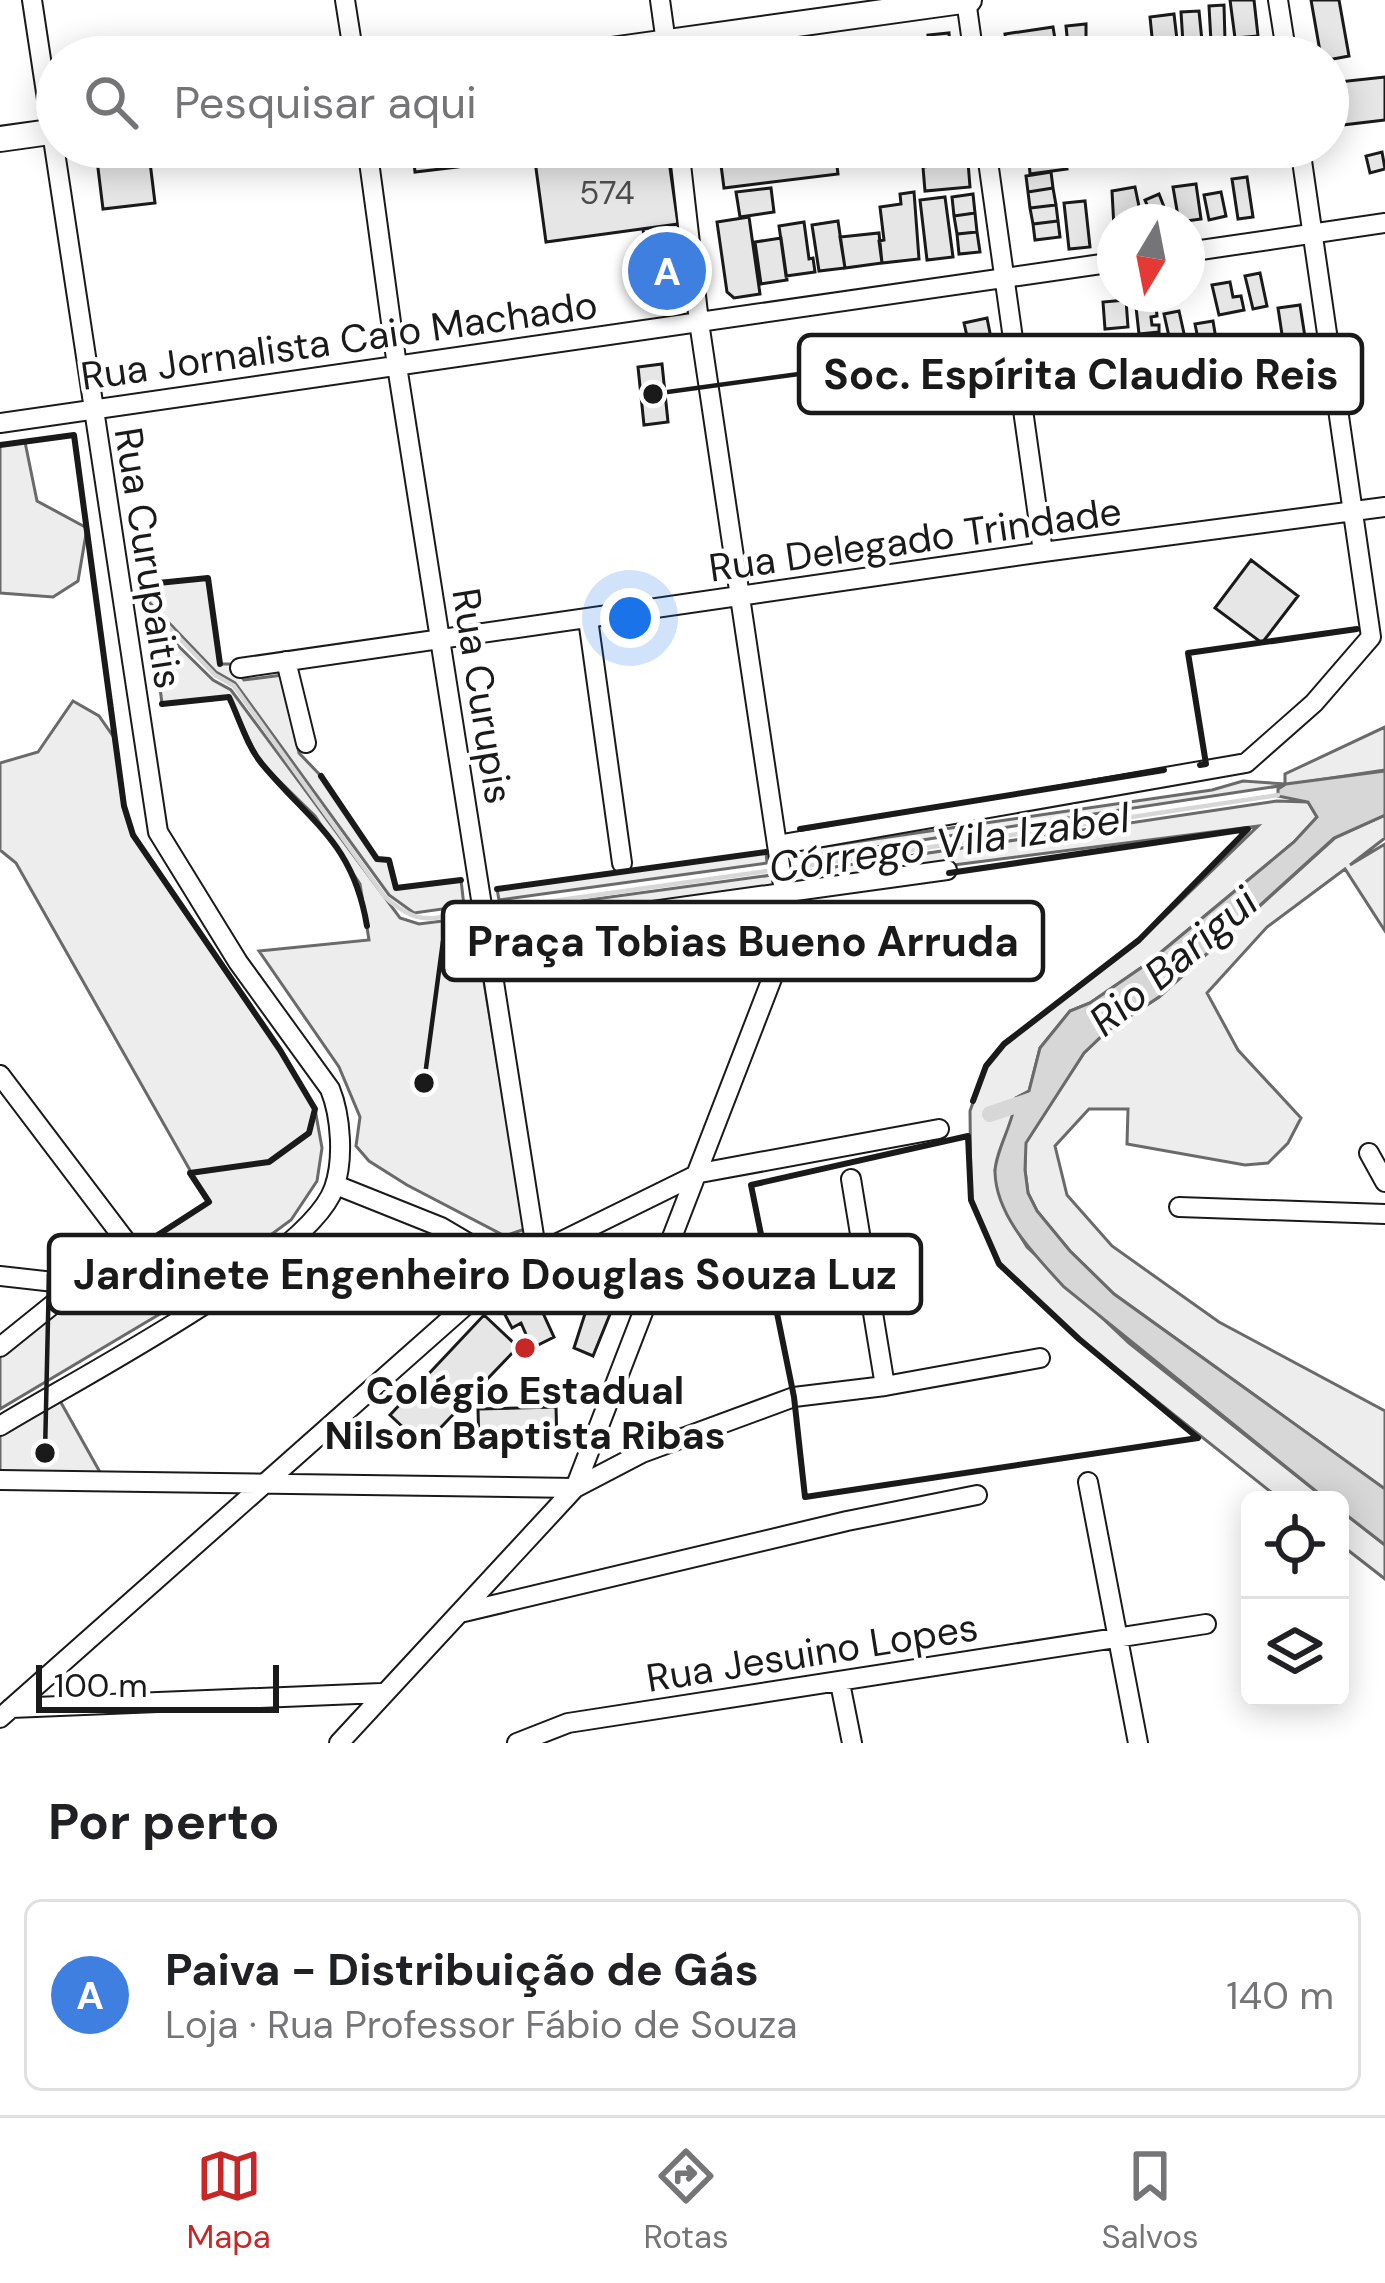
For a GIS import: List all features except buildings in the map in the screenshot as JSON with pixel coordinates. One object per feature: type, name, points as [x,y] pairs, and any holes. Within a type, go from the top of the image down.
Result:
[{"type":"main road","points":[[752,36],[967,0]]},
{"type":"main road","points":[[0,139],[36,134]]},
{"type":"street","name":"Rua Curupaitis","points":[[32,0],[38,36]]},
{"type":"street","points":[[345,0],[351,36]]},
{"type":"street","points":[[660,0],[666,36]]},
{"type":"street","points":[[967,0],[971,36]]},
{"type":"street","points":[[1278,0],[1283,36]]},
{"type":"street","name":"Rua Curupaitis","points":[[59,168],[158,832],[238,962],[330,1089],[339,1111],[336,1185]]},
{"type":"street","name":"Rua Curupis","points":[[370,168],[537,1255]]},
{"type":"street","points":[[338,1743],[575,1488],[790,932],[699,322],[681,168]]},
{"type":"street","points":[[989,168],[1042,552]]},
{"type":"street","points":[[778,853],[1246,763],[1314,703],[1371,637],[1303,168]]},
{"type":"street","points":[[1205,249],[1385,224]]},
{"type":"street","name":"Rua Jornalista Caio Machado","points":[[0,422],[1097,265]]},
{"type":"street","name":"Rua Delegado Trindade","points":[[241,668],[1385,507]]},
{"type":"street","points":[[588,619],[622,863]]},
{"type":"street","points":[[286,662],[306,743]]},
{"type":"street","points":[[486,930],[947,870]]},
{"type":"street","points":[[0,1076],[128,1244],[0,1347]]},
{"type":"street","points":[[4,1711],[509,1267],[700,1173],[939,1130]]},
{"type":"street","points":[[1369,1153],[1385,1182]]},
{"type":"street","points":[[851,1179],[885,1385]]},
{"type":"street","points":[[0,1426],[146,1341],[288,1247],[336,1185],[441,1227],[509,1267]]},
{"type":"street","points":[[1180,1207],[1385,1214]]},
{"type":"street","points":[[0,1276],[81,1285]]},
{"type":"street","points":[[0,1480],[575,1488],[643,1453],[794,1397],[1040,1358]]},
{"type":"street","points":[[1088,1482],[1138,1743]]},
{"type":"street","points":[[464,1612],[977,1495]]},
{"type":"street","name":"Rua Jesuino Lopes","points":[[517,1743],[841,1683],[1205,1624]]},
{"type":"street","points":[[841,1683],[852,1743]]},
{"type":"street","points":[[4,1711],[381,1694]]},
{"type":"shaded area","points":[[25,442],[37,501],[87,528],[78,581],[53,597],[0,593],[0,445]]},
{"type":"shaded area","points":[[208,578],[220,664],[230,664],[244,680],[283,675],[299,753],[321,776],[376,859],[389,860],[396,888],[461,880],[464,906],[414,913],[389,895],[235,683],[216,672],[150,603],[148,585]]},
{"type":"shaded area","points":[[152,620],[213,680],[231,690],[400,918],[419,924],[467,918],[469,929],[475,928],[525,1229],[505,1236],[407,1185],[369,1161],[356,1146],[360,1117],[339,1067],[259,951],[369,940],[360,884],[315,816],[259,761],[229,697],[162,704]]},
{"type":"shaded area","points":[[73,701],[99,716],[115,739],[133,835],[280,1050],[315,1109],[322,1148],[317,1181],[291,1220],[175,1305],[0,1409],[0,1356],[132,1251],[208,1202],[16,863],[0,850],[0,763],[38,752]]},
{"type":"shaded area","points":[[1385,727],[1385,770],[796,859],[799,850],[1212,790],[1243,781],[1285,784],[1285,774]]},
{"type":"shaded area","points":[[1277,801],[1308,802],[1317,817],[1294,842],[1148,963],[1090,1003],[1070,1011],[1040,1048],[1029,1091],[1016,1098],[1014,1118],[995,1170],[1007,1214],[1027,1247],[1129,1343],[1316,1491],[1270,1491],[1079,1339],[999,1264],[971,1200],[970,1111],[986,1066],[1004,1044],[1140,940],[1258,826],[805,884],[801,872]]},
{"type":"shaded area","points":[[1385,815],[1385,838],[1350,865],[1385,844],[1385,931],[1345,869],[1267,927],[1207,993],[1238,1050],[1301,1118],[1288,1143],[1268,1163],[1245,1165],[1127,1144],[1128,1109],[1089,1109],[1055,1146],[1067,1195],[1112,1246],[1219,1322],[1385,1411],[1385,1489],[1114,1294],[1037,1211],[1028,1193],[1025,1143],[1084,1053],[1107,1031],[1159,997],[1335,838]]},
{"type":"shaded area","points":[[766,852],[767,863],[499,900],[497,889]]},
{"type":"shaded area","points":[[772,875],[774,886],[502,923],[501,912]]},
{"type":"shaded area","points":[[59,1399],[101,1474],[0,1471],[0,1435]]},
{"type":"shaded area","points":[[1349,1517],[1385,1545],[1385,1579],[1349,1551]]},
{"type":"water","name":"Rio Barigui","points":[[1385,771],[1385,815],[1334,838],[1159,997],[1107,1031],[1084,1053],[1026,1143],[1025,1170],[1037,1211],[1114,1294],[1385,1489],[1385,1545],[1349,1517],[1349,1491],[1316,1491],[1064,1287],[1010,1220],[997,1189],[998,1155],[1016,1098],[1029,1091],[1040,1048],[1070,1011],[1090,1003],[1148,963],[1294,842],[1317,817],[1308,802],[1278,796],[1278,789],[1286,784]]},
{"type":"waterway","name":"Córrego Vila Izabel","points":[[154,612],[215,675],[234,686],[385,897],[418,917],[477,911]]},
{"type":"waterway","name":"Córrego Vila Izabel","points":[[785,869],[1278,795]]},
{"type":"waterway","name":"Córrego Vila Izabel","points":[[488,910],[774,870]]},
{"type":"waterway","points":[[990,1114],[1035,1099]]},
{"type":"wall","points":[[0,445],[74,435],[124,806],[133,835],[315,1109],[309,1133],[269,1162],[190,1173],[209,1202],[133,1251]]},
{"type":"wall","points":[[148,584],[208,578],[220,664]]},
{"type":"wall","points":[[1200,765],[1206,764],[1188,653],[1357,629]]},
{"type":"wall","points":[[162,704],[229,697],[257,757],[341,854],[361,897],[367,926]]},
{"type":"wall","points":[[800,829],[1164,770]]},
{"type":"wall","points":[[321,776],[377,859],[389,860],[396,888],[461,880]]},
{"type":"wall","points":[[949,873],[1248,829],[1139,940],[1004,1044],[986,1066],[973,1101]]},
{"type":"wall","points":[[497,889],[766,852]]},
{"type":"wall","points":[[968,1136],[971,1200],[999,1264],[1079,1339],[1198,1438],[805,1497],[794,1397],[751,1185],[968,1136]]},
{"type":"place","name":"Paiva - Distribuição de Gás","points":[[667,271]]},
{"type":"place","name":"Soc. Espírita Claudio Reis","points":[[653,394]]},
{"type":"place","name":"Praça Tobias Bueno Arruda","points":[[424,1083]]},
{"type":"place","name":"Colégio Estadual Nilson Baptista Ribas","points":[[525,1348]]},
{"type":"place","name":"Jardinete Engenheiro Douglas Souza Luz","points":[[45,1453]]}]
